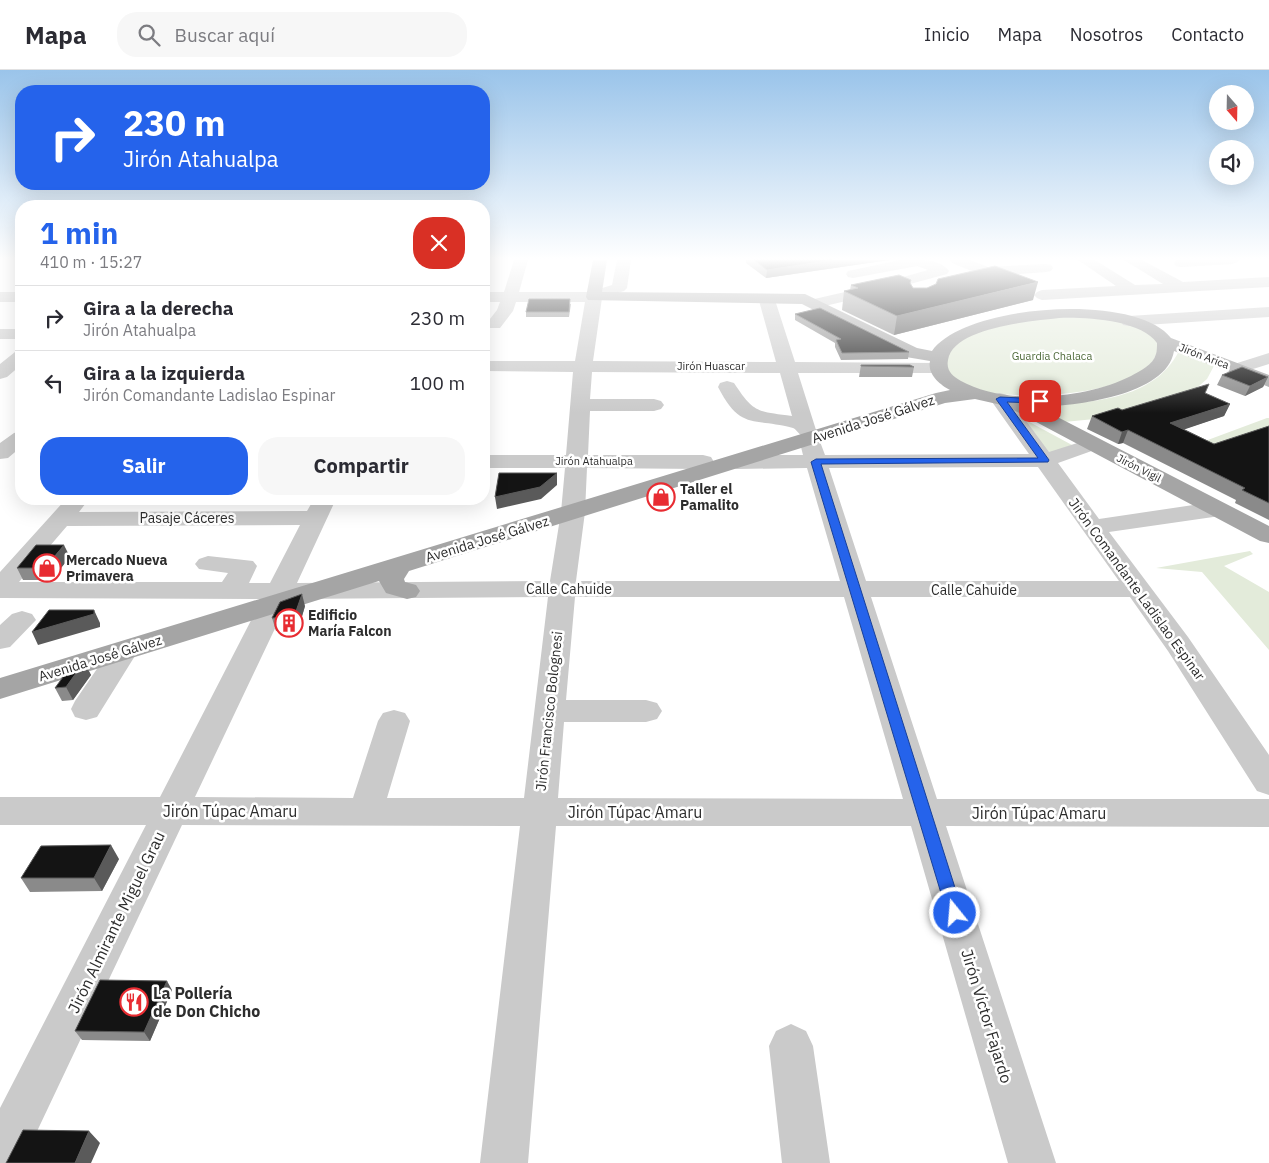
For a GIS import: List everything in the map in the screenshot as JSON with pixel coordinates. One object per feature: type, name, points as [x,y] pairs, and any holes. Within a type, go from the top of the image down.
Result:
[{"type":"main road","points":[[830,311],[941,368],[974,394],[1005,400],[1074,398],[1128,385],[1155,369],[1165,356],[1166,342]]},
{"type":"main road","name":"Avenida José Gálvez","points":[[809,439],[940,388],[941,368],[954,339],[984,326],[1040,314],[1093,314]]},
{"type":"main road","name":"Jirón Arica","points":[[1093,314],[1129,320],[1155,331],[1166,342],[1269,381]]},
{"type":"main road","name":"Avenida José Gálvez","points":[[0,689],[124,651],[276,598],[318,591],[400,566],[704,462],[809,439],[943,397],[974,394]]},
{"type":"main road","name":"Jirón Vigil","points":[[1005,400],[1269,536]]},
{"type":"main road","name":"Avenida José Gálvez","points":[[0,674],[276,598],[574,506],[736,462]]},
{"type":"main road","points":[[400,566],[394,571],[391,580],[395,587],[407,591]]},
{"type":"street","points":[[494,324],[505,311]]},
{"type":"street","name":"Jirón Francisco Bolognesi","points":[[504,1163],[562,589],[580,461],[580,413],[583,366],[592,311]]},
{"type":"street","name":"Jirón Víctor Fajardo","points":[[770,311],[1032,1163]]},
{"type":"street","points":[[1085,311],[1093,314]]},
{"type":"street","points":[[1224,311],[1232,315],[1269,325]]},
{"type":"street","points":[[1129,320],[1269,312]]},
{"type":"street","points":[[0,334],[15,334]]},
{"type":"street","points":[[533,346],[535,370]]},
{"type":"street","points":[[1237,369],[1269,358]]},
{"type":"street","name":"Jirón Huascar","points":[[490,366],[535,370],[725,360],[790,374],[941,368]]},
{"type":"street","points":[[790,374],[844,377]]},
{"type":"street","points":[[727,387],[734,400],[747,412],[784,421],[809,439]]},
{"type":"street","name":"Jirón Comandante Ladislao Espinar","points":[[1005,400],[1092,527],[1138,588],[1202,679],[1258,750],[1269,782]]},
{"type":"street","points":[[580,413],[651,413]]},
{"type":"street","points":[[736,462],[809,439],[1045,460],[1092,444]]},
{"type":"street","points":[[0,454],[15,442]]},
{"type":"street","points":[[580,461],[610,448],[637,447]]},
{"type":"street","points":[[0,460],[15,460]]},
{"type":"street","name":"Jirón Atahualpa","points":[[498,465],[580,461],[704,462]]},
{"type":"street","points":[[0,589],[72,505]]},
{"type":"street","name":"Pasaje Cáceres","points":[[59,519],[320,508]]},
{"type":"street","name":"Jirón Almirante Miguel Grau","points":[[0,1158],[320,508]]},
{"type":"street","points":[[1092,527],[1200,510],[1219,510]]},
{"type":"street","points":[[208,564],[244,566],[231,590]]},
{"type":"street","name":"Calle Cahuide","points":[[318,591],[1138,588]]},
{"type":"street","points":[[0,589],[231,590],[276,598]]},
{"type":"street","points":[[0,640],[22,620]]},
{"type":"street","points":[[86,709],[124,651]]},
{"type":"street","points":[[550,711],[646,711]]},
{"type":"street","points":[[366,811],[394,721]]},
{"type":"street","name":"Jirón Túpac Amaru","points":[[0,811],[1269,813]]},
{"type":"street","points":[[791,1046],[806,1163]]},
{"type":"green space","name":"Guardia Chalaca","points":[[1048,317],[1106,318],[1141,327],[1157,340],[1154,360],[1137,375],[1110,385],[1078,392],[1043,395],[1010,395],[982,391],[961,384],[946,369],[949,355],[957,344],[969,336],[1002,325]]},
{"type":"green space","points":[[1179,351],[1215,364],[1207,379],[1192,392],[1105,418],[1064,422],[1039,408],[1039,405],[1098,400],[1137,390],[1168,368]]},
{"type":"green space","points":[[1022,418],[1072,445],[1048,454]]},
{"type":"green space","points":[[1269,418],[1269,470],[1197,444]]},
{"type":"green space","points":[[1250,551],[1253,554],[1224,566],[1269,592],[1269,650],[1202,572],[1156,568]]},
{"type":"building","points":[[526,311],[569,311],[569,312]]},
{"type":"building","points":[[807,311],[826,311],[909,352],[842,353],[836,340],[841,339],[795,314]]},
{"type":"building","points":[[886,311],[918,311],[897,316]]},
{"type":"building","points":[[910,365],[914,367],[861,366]]},
{"type":"building","points":[[1242,367],[1268,377],[1250,386],[1222,375]]},
{"type":"building","points":[[1209,384],[1205,393],[1230,404],[1170,423],[1214,444],[1269,426],[1269,503],[1242,490],[1245,488],[1128,430],[1122,432],[1092,416],[1118,408],[1122,410]]},
{"type":"building","points":[[499,473],[557,473],[540,487],[495,497]]},
{"type":"building","points":[[36,545],[64,545],[45,568],[17,568]]},
{"type":"building","points":[[302,594],[294,617],[272,618],[280,602]]},
{"type":"building","points":[[49,610],[94,610],[94,614],[32,632]]},
{"type":"building","points":[[84,662],[66,687],[55,688],[71,666]]},
{"type":"building","points":[[111,845],[94,878],[21,878],[41,846]]},
{"type":"building","points":[[100,980],[167,981],[144,1032],[75,1031]]},
{"type":"building","points":[[23,1130],[89,1131],[75,1163],[6,1163]]},
{"type":"place","name":"Taller el Pamalito","points":[[661,497]]},
{"type":"place","name":"Mercado Nueva Primavera","points":[[47,568]]},
{"type":"place","name":"Edificio María Falcon","points":[[289,623]]},
{"type":"place","name":"La Pollería de Don Chicho","points":[[134,1002]]},
{"type":"route","points":[[955,913],[816,462],[1045,460],[1000,399],[1040,401]]}]
